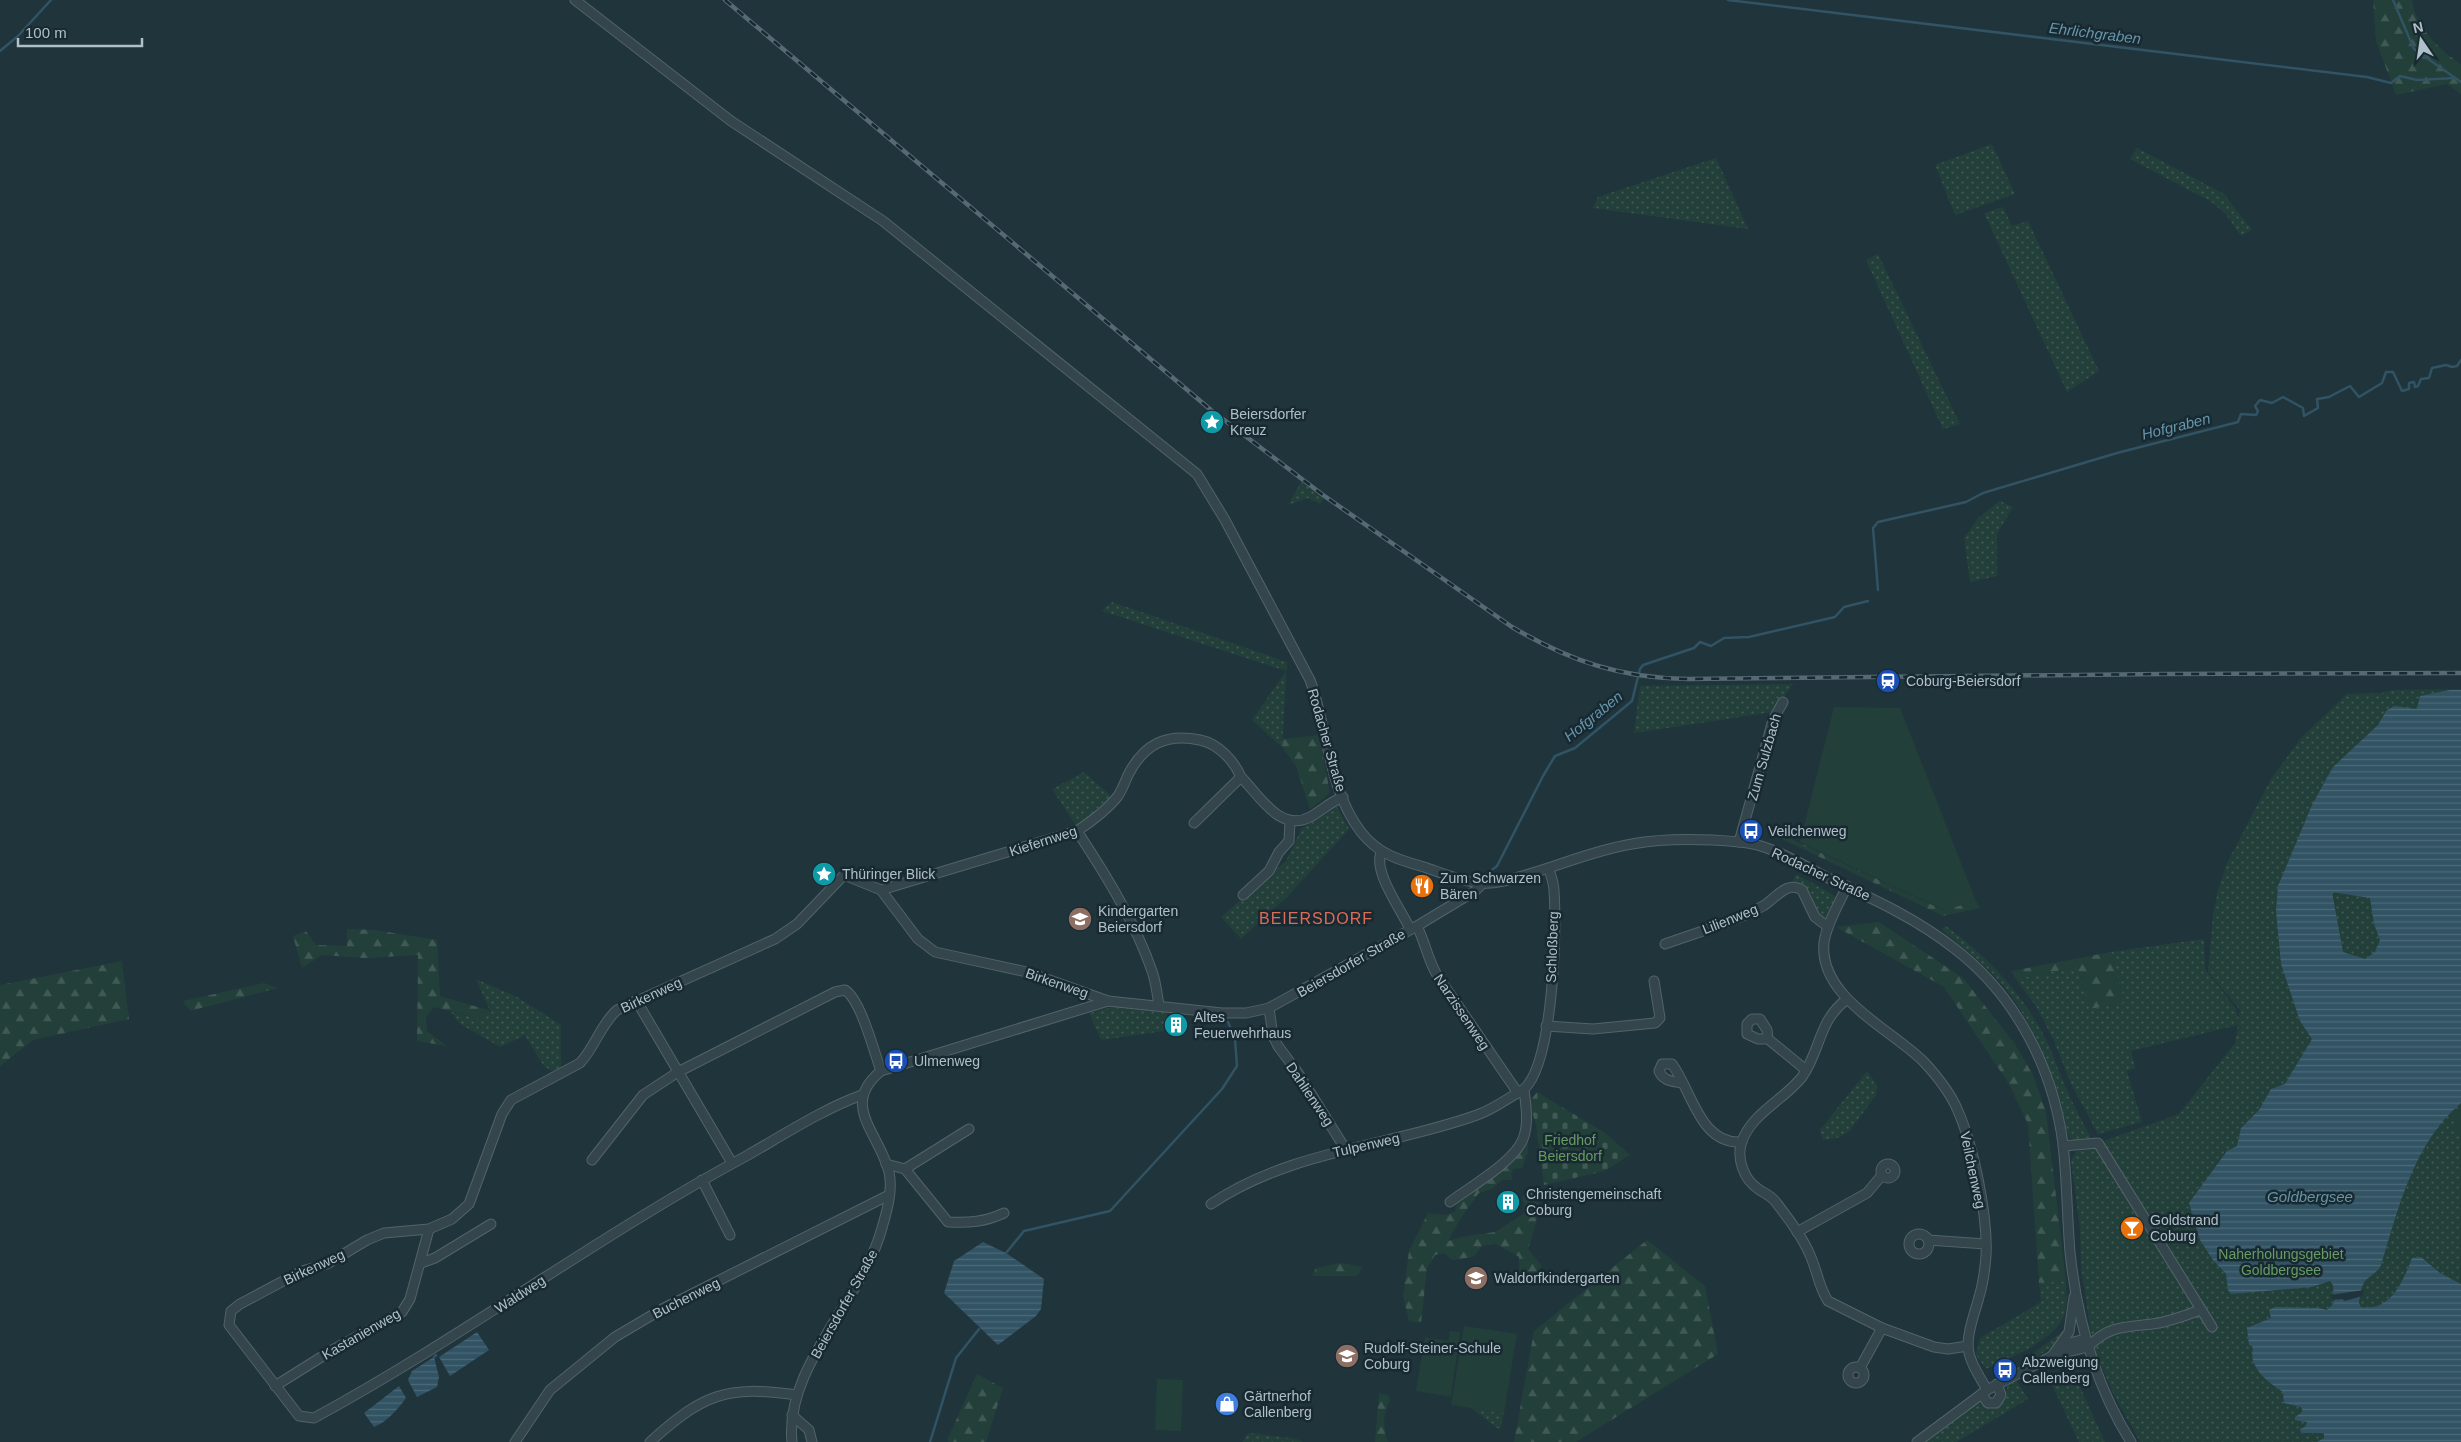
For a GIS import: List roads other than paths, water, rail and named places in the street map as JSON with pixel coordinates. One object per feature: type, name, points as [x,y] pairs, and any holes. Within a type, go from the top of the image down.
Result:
[{"type":"street","name":"Rodacher Straße","points":[[575,0],[588,4],[731,121],[884,221],[1171,451],[1197,474],[1225,520],[1310,680],[1318,700],[1330,757],[1343,797],[1359,830],[1382,853],[1405,862],[1482,884],[1502,882],[1549,869],[1599,851],[1630,844],[1689,841],[1754,844],[1776,852],[1848,886],[1918,923],[1970,961],[2000,992],[2016,1014],[2041,1064],[2056,1105],[2063,1146],[2070,1253],[2075,1284]]},
{"type":"street","name":"Zum Sulzbach","points":[[1739,842],[1772,720],[1783,702]]},
{"type":"street","name":"Kiefernweg","points":[[881,890],[1078,831],[1097,817],[1118,796],[1142,754],[1156,743],[1172,737],[1208,742],[1225,754],[1237,769],[1241,778],[1276,814],[1290,821]]},
{"type":"street","points":[[1194,823],[1241,778]]},
{"type":"street","points":[[1243,895],[1269,871],[1278,852],[1289,841],[1290,821],[1309,818],[1329,803],[1343,797]]},
{"type":"street","points":[[1078,831],[1116,893],[1138,940],[1153,973],[1159,1005]]},
{"type":"street","name":"Narzissenweg","points":[[1382,853],[1380,857],[1382,875],[1426,945],[1430,963],[1437,975],[1521,1091]]},
{"type":"street","name":"Schloßberg","points":[[1521,1091],[1531,1083],[1536,1071],[1546,1026],[1553,969],[1554,890],[1549,869]]},
{"type":"street","name":"Birkenweg","points":[[275,1386],[229,1325],[229,1315],[240,1304],[302,1271],[326,1264],[367,1240],[384,1233],[429,1229],[452,1219],[469,1204],[502,1114],[511,1100],[580,1063],[593,1047],[611,1015],[636,1000],[775,939],[797,924],[844,874],[881,890],[918,939],[935,952],[1027,972],[1108,1001]]},
{"type":"street","name":"Beiersdorfer Straße","points":[[881,1071],[1108,1001],[1222,1013],[1246,1013],[1269,1008],[1414,928],[1475,891],[1482,884]]},
{"type":"street","name":"Lilienweg","points":[[1665,944],[1744,916],[1792,886],[1802,890],[1814,917],[1828,928]]},
{"type":"street","name":"Veilchenweg","points":[[1848,886],[1828,928],[1824,944],[1829,974],[1847,999],[1924,1062],[1943,1085],[1957,1109],[1974,1164],[1986,1244],[1980,1296],[1972,1317],[1968,1346],[1984,1392]]},
{"type":"street","points":[[1546,1026],[1593,1028],[1655,1023],[1660,1018],[1654,981]]},
{"type":"street","points":[[592,1160],[643,1095],[678,1072],[834,992],[844,990],[850,994],[881,1071],[870,1079],[862,1095]]},
{"type":"street","points":[[1847,999],[1833,1012],[1824,1026],[1806,1070],[1789,1092],[1753,1122],[1742,1142],[1740,1160],[1747,1178],[1758,1189],[1770,1195],[1798,1232],[1810,1253],[1820,1278],[1823,1293],[1828,1301],[1882,1328],[1940,1349],[1968,1346]]},
{"type":"street","points":[[636,1000],[732,1163]]},
{"type":"street","name":"Dahlienweg","points":[[1269,1008],[1278,1046],[1298,1073],[1346,1150]]},
{"type":"street","points":[[1768,1039],[1806,1070]]},
{"type":"street","points":[[1681,1083],[1710,1130],[1730,1143],[1742,1142]]},
{"type":"street","points":[[1450,1202],[1508,1161],[1523,1140],[1526,1112],[1521,1091]]},
{"type":"street","name":"Tulpenweg","points":[[1211,1204],[1235,1188],[1286,1166],[1429,1130],[1478,1114],[1521,1091]]},
{"type":"street","name":"Beiersdorfer Straße","points":[[792,1442],[792,1415],[797,1395],[819,1350],[871,1258],[882,1228],[889,1194],[889,1173],[865,1121],[862,1095]]},
{"type":"street","name":"Waldweg","points":[[275,1386],[299,1416],[314,1418],[437,1347],[630,1223],[702,1180],[862,1095]]},
{"type":"street","points":[[905,1169],[968,1129]]},
{"type":"street","points":[[2063,1146],[2098,1143],[2212,1327]]},
{"type":"street","points":[[886,1164],[905,1169],[948,1222],[969,1223],[989,1220],[1004,1213]]},
{"type":"street","points":[[1798,1232],[1867,1193],[1882,1175]]},
{"type":"street","points":[[702,1180],[730,1235]]},
{"type":"street","name":"Buchenweg","points":[[515,1442],[550,1390],[615,1337],[664,1308],[889,1194]]},
{"type":"street","points":[[421,1263],[435,1258],[491,1224]]},
{"type":"street","name":"Kastanienweg","points":[[275,1386],[334,1349],[402,1312],[410,1300],[429,1229]]},
{"type":"street","points":[[1928,1240],[1986,1244]]},
{"type":"street","points":[[2075,1284],[2085,1339],[2101,1385],[2131,1442]]},
{"type":"street","points":[[2052,1356],[2067,1338],[2072,1323],[2075,1284]]},
{"type":"street","points":[[2062,1344],[2105,1332],[2172,1320],[2200,1310]]},
{"type":"street","points":[[1860,1368],[1882,1328]]},
{"type":"street","points":[[1917,1442],[1997,1384],[2085,1339]]},
{"type":"street","points":[[1984,1392],[1988,1403],[1996,1403],[2001,1395],[1997,1384]]},
{"type":"street","points":[[650,1442],[680,1414],[705,1401],[744,1390],[797,1395]]},
{"type":"street","points":[[792,1415],[809,1430],[812,1442]]},
{"type":"water","name":"Goldbergsee","points":[[2450,690],[2461,690],[2461,1103],[2431,1137],[2419,1157],[2402,1199],[2381,1265],[2364,1283],[2359,1303],[2361,1307],[2371,1307],[2380,1305],[2388,1300],[2400,1285],[2412,1258],[2421,1257],[2440,1273],[2461,1284],[2461,1442],[2317,1442],[2324,1438],[2324,1433],[2301,1433],[2300,1429],[2305,1427],[2307,1422],[2295,1420],[2295,1417],[2303,1412],[2301,1407],[2284,1403],[2283,1392],[2265,1379],[2258,1371],[2252,1359],[2253,1350],[2252,1346],[2249,1345],[2247,1328],[2271,1318],[2269,1310],[2275,1307],[2319,1308],[2327,1310],[2334,1303],[2333,1285],[2330,1281],[2312,1287],[2231,1294],[2228,1290],[2226,1274],[2213,1260],[2200,1240],[2189,1203],[2227,1151],[2237,1146],[2241,1128],[2259,1110],[2271,1089],[2285,1084],[2312,1039],[2300,1021],[2281,964],[2276,911],[2278,886],[2312,805],[2333,767],[2378,725],[2386,711],[2394,706],[2417,709],[2420,696]],"holes":[[[2332,892],[2370,898],[2374,924],[2380,940],[2375,952],[2365,959],[2343,952]]]},
{"type":"water","points":[[983,1242],[1006,1253],[1044,1279],[1041,1309],[1036,1316],[998,1345],[944,1293],[954,1261]]},
{"type":"water","points":[[477,1332],[489,1350],[450,1376],[439,1357]]},
{"type":"water","points":[[434,1357],[439,1377],[437,1387],[417,1397],[408,1380],[412,1371]]},
{"type":"water","points":[[399,1386],[406,1398],[396,1411],[374,1427],[364,1413]]},
{"type":"waterway","points":[[0,51],[18,36],[51,0]]},
{"type":"waterway","name":"Ehrlichgraben","points":[[1728,0],[2367,77],[2391,83],[2400,76],[2417,80],[2455,78]]},
{"type":"waterway","points":[[2393,0],[2414,49],[2461,82]]},
{"type":"waterway","name":"Hofgraben","points":[[1878,590],[1873,528],[1878,522],[1966,502],[1983,493],[2117,453],[2238,422],[2241,414],[2256,415],[2258,411],[2255,406],[2260,400],[2272,403],[2283,397],[2303,408],[2304,416],[2318,408],[2317,399],[2329,397],[2350,386],[2359,397],[2382,383],[2386,372],[2393,372],[2402,391],[2409,389],[2409,383],[2414,382],[2415,387],[2418,386],[2421,379],[2429,378],[2432,368],[2446,365],[2457,366],[2461,360]]},
{"type":"waterway","name":"Hofgraben","points":[[1484,876],[1497,866],[1555,756],[1575,748],[1632,701],[1640,669],[1643,665],[1694,648],[1700,642],[1711,646],[1724,638],[1749,637],[1835,617],[1844,607],[1868,601]]},
{"type":"waterway","points":[[1006,1253],[1024,1231],[1110,1211],[1222,1089],[1237,1066],[1235,1039],[1228,1022]]},
{"type":"waterway","points":[[930,1442],[956,1358],[979,1329]]},
{"type":"railway","points":[[725,0],[1211,410],[1323,495],[1512,627],[1575,658],[1618,671],[1663,678],[1688,679],[2461,673]]},
{"type":"place","name":"Beiersdorfer Kreuz","points":[[1212,422]]},
{"type":"place","name":"Coburg-Beiersdorf","points":[[1888,681]]},
{"type":"place","name":"Veilchenweg","points":[[1751,831]]},
{"type":"place","name":"Thüringer Blick","points":[[824,874]]},
{"type":"place","name":"Zum Schwarzen Bären","points":[[1422,886]]},
{"type":"place","name":"Kindergarten Beiersdorf","points":[[1080,919]]},
{"type":"place","name":"Altes Feuerwehrhaus","points":[[1176,1025]]},
{"type":"place","name":"Ulmenweg","points":[[896,1061]]},
{"type":"place","name":"Christengemeinschaft Coburg","points":[[1508,1202]]},
{"type":"place","name":"Goldstrand Coburg","points":[[2132,1228]]},
{"type":"place","name":"Waldorfkindergarten","points":[[1476,1278]]},
{"type":"place","name":"Rudolf-Steiner-Schule Coburg","points":[[1347,1356]]},
{"type":"place","name":"Abzweigung Callenberg","points":[[2005,1370]]},
{"type":"place","name":"Gärtnerhof Callenberg","points":[[1227,1404]]},
{"type":"district","name":"BEIERSDORF","points":[[1316,918]]},
{"type":"park label","name":"Friedhof Beiersdorf","points":[[1570,1148]]},
{"type":"park label","name":"Naherholungsgebiet Goldbergsee","points":[[2281,1262]]}]
